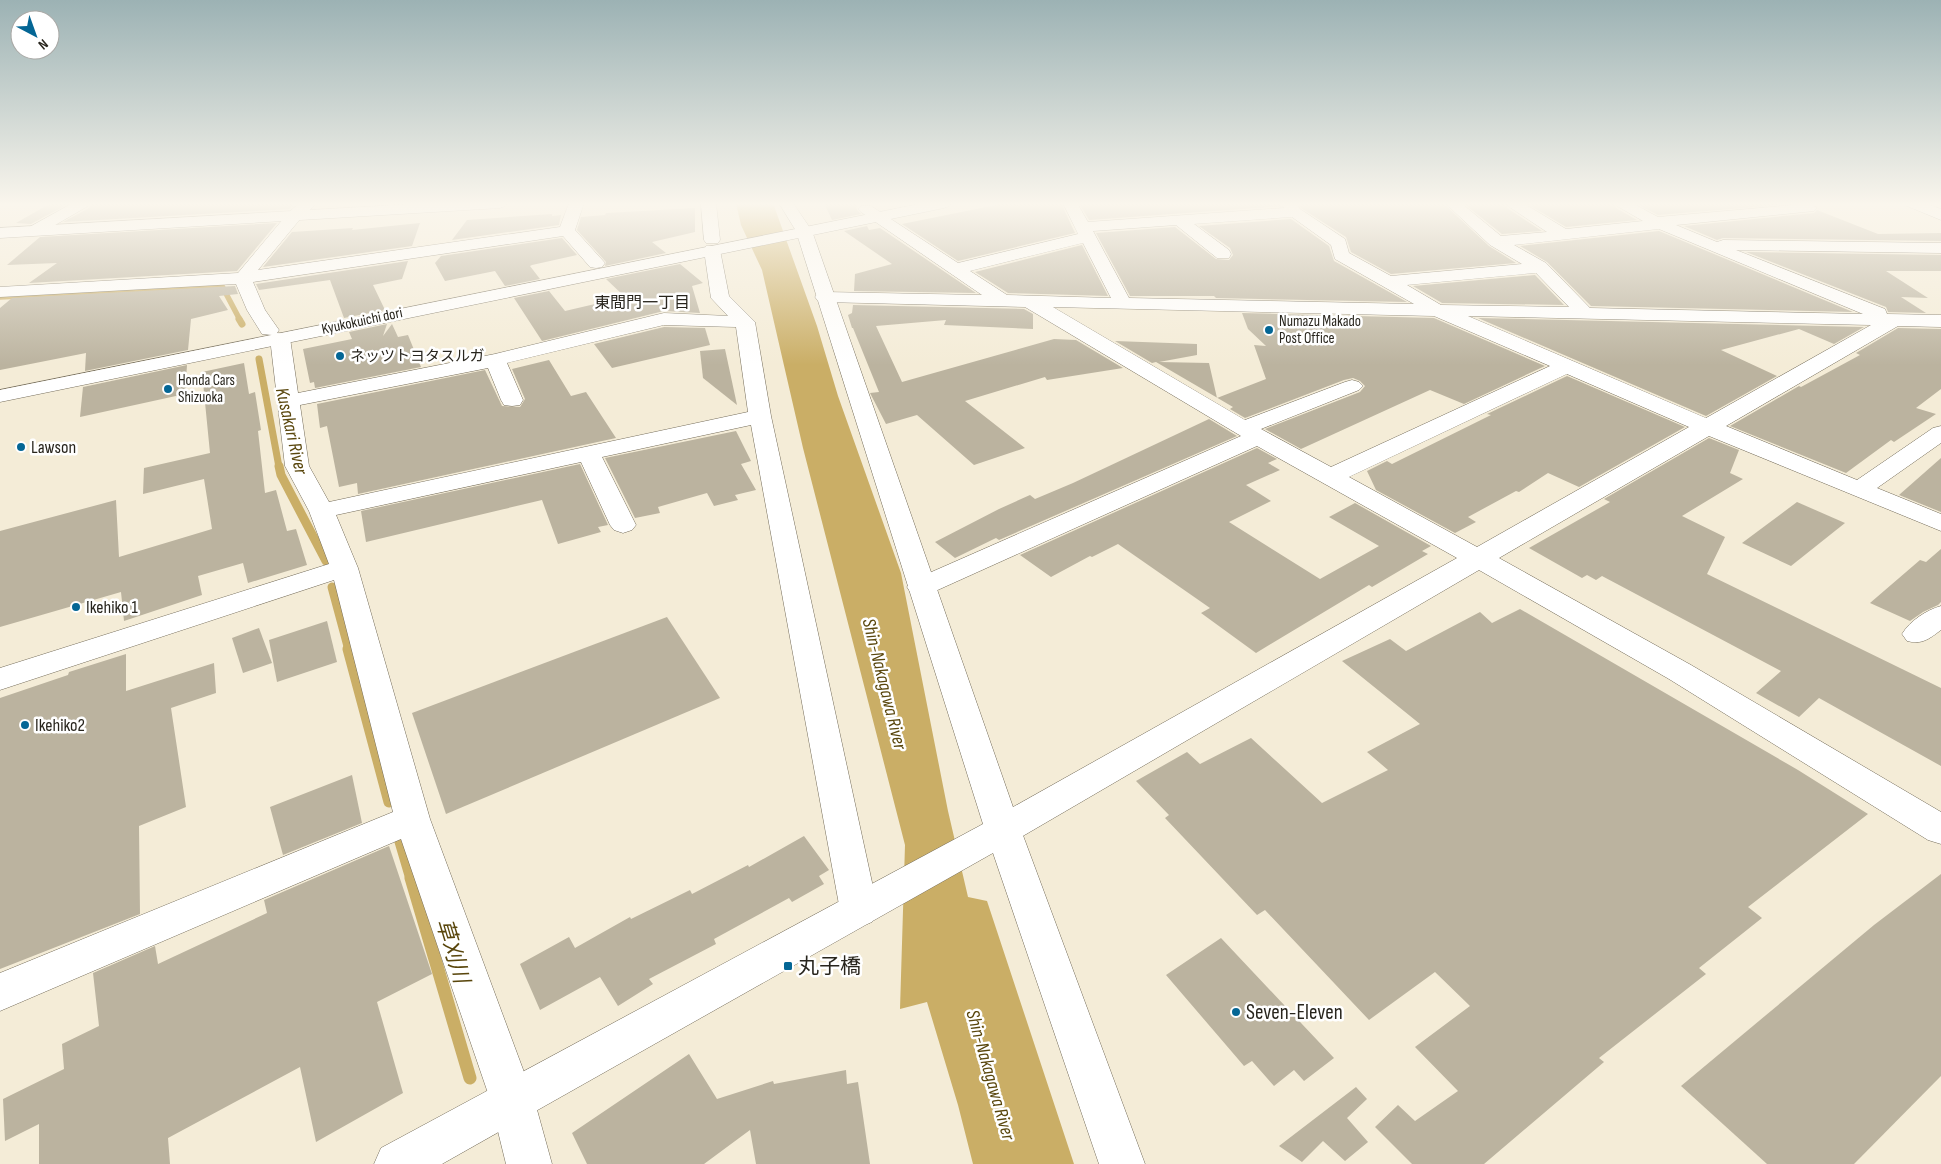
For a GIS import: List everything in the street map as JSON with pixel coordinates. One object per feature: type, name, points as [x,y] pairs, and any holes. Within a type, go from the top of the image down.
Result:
[{"type":"street","points":[[243,278],[260,257]]},
{"type":"street","points":[[0,292],[243,278],[386,257]]},
{"type":"street","points":[[591,257],[596,263]]},
{"type":"street","name":"Kyukokuichi dori","points":[[0,396],[596,263],[632,257]]},
{"type":"street","name":"Kyukokuichi dori","points":[[0,384],[274,334],[652,257]]},
{"type":"street","points":[[718,257],[720,298],[746,322],[760,416],[858,910]]},
{"type":"street","points":[[808,257],[824,297],[921,587],[994,835],[1122,1164]]},
{"type":"street","points":[[937,257],[955,269],[1680,672],[1941,830]]},
{"type":"street","points":[[955,269],[996,257]]},
{"type":"street","points":[[1098,257],[1123,304]]},
{"type":"street","points":[[1345,257],[1438,311],[1708,427],[1941,523]]},
{"type":"street","points":[[1523,257],[1540,267],[1586,314]]},
{"type":"street","points":[[1739,257],[1895,320],[1941,334]]},
{"type":"street","points":[[1387,282],[1540,267]]},
{"type":"street","points":[[243,278],[256,310],[274,334],[288,401],[297,466],[322,511],[344,568],[412,819],[512,1099],[529,1164]]},
{"type":"street","points":[[824,297],[1941,321]]},
{"type":"street","points":[[288,401],[495,360],[664,320],[746,322]]},
{"type":"street","points":[[397,1164],[994,835],[1895,320]]},
{"type":"street","points":[[495,360],[512,400]]},
{"type":"street","points":[[1329,477],[1567,366]]},
{"type":"street","points":[[921,587],[1352,386]]},
{"type":"street","points":[[322,511],[760,416]]},
{"type":"street","points":[[1860,489],[1941,432]]},
{"type":"street","points":[[588,454],[623,525]]},
{"type":"street","points":[[0,679],[344,568]]},
{"type":"street","points":[[1917,634],[1941,615]]},
{"type":"street","points":[[0,992],[412,819]]},
{"type":"water","name":"Shin-Nakagawa River","points":[[756,257],[792,257],[817,326],[838,396],[901,573],[948,811],[968,897],[987,901],[1074,1164],[973,1164],[958,1105],[927,1002],[900,1009],[905,845],[803,448],[762,270]]},
{"type":"building","points":[[16,257],[248,257],[237,271],[29,283],[57,263],[7,265]]},
{"type":"building","points":[[271,257],[332,257],[263,267]]},
{"type":"building","points":[[440,257],[567,257],[530,266],[540,279],[505,286],[495,271],[445,281],[435,263]]},
{"type":"building","points":[[602,257],[646,257],[605,266],[606,262]]},
{"type":"building","points":[[882,257],[923,257],[976,293],[854,291],[855,274],[892,264]]},
{"type":"building","points":[[952,257],[973,257],[958,261]]},
{"type":"building","points":[[1033,257],[1088,257],[1108,296],[1008,293],[975,272]]},
{"type":"building","points":[[1109,257],[1214,257],[1229,260],[1231,257],[1333,257],[1334,261],[1407,302],[1216,298],[1214,296],[1130,296]]},
{"type":"building","points":[[1361,257],[1507,257],[1516,263],[1391,274]]},
{"type":"building","points":[[1539,257],[1722,257],[1853,312],[1591,306],[1547,262]]},
{"type":"building","points":[[1760,257],[1941,257],[1941,271],[1886,271],[1928,298],[1901,297],[1926,313],[1888,312],[1886,307]]},
{"type":"building","points":[[408,261],[402,279],[373,285],[385,310],[344,318],[330,280],[259,290],[256,284]]},
{"type":"building","points":[[680,264],[703,283],[692,286],[700,313],[664,311],[542,341],[514,298],[549,291],[565,311],[625,297],[606,279]]},
{"type":"building","points":[[1535,275],[1564,305],[1442,303],[1413,286]]},
{"type":"building","points":[[235,286],[238,294],[219,296],[228,310],[191,319],[188,350],[85,371],[86,353],[0,370],[0,308],[12,298]]},
{"type":"building","points":[[853,305],[1024,309],[1033,314],[1033,329],[944,325],[946,320],[876,326],[902,382],[1054,339],[1076,340],[1123,368],[1047,380],[1045,377],[965,401],[1025,448],[974,465],[917,415],[886,424],[870,393],[879,392],[848,315],[852,313]]},
{"type":"building","points":[[1242,313],[1434,318],[1545,366],[1464,404],[1430,390],[1301,449],[1265,429],[1360,392],[1365,386],[1360,381],[1353,378],[1344,380],[1245,418],[1230,409],[1233,407],[1217,398],[1266,379],[1254,345],[1266,346],[1248,329]]},
{"type":"building","points":[[1478,318],[1864,327],[1834,344],[1799,329],[1721,350],[1777,376],[1706,416]]},
{"type":"building","points":[[387,324],[383,336],[392,324],[398,337],[408,335],[421,367],[315,388],[314,382],[310,383],[303,349],[352,339],[349,332]]},
{"type":"building","points":[[664,327],[705,328],[710,345],[612,368],[594,344]]},
{"type":"building","points":[[1898,328],[1941,329],[1941,389],[1916,408],[1936,414],[1894,442],[1891,440],[1846,473],[1730,426],[1799,386],[1801,387],[1860,355],[1856,353]]},
{"type":"building","points":[[1115,341],[1197,344],[1197,355],[1159,362],[1209,363],[1217,398],[1156,362],[1152,363]]},
{"type":"building","points":[[725,349],[737,405],[703,378],[700,351]]},
{"type":"building","points":[[549,360],[571,396],[586,392],[616,438],[358,494],[357,483],[339,487],[327,426],[320,428],[317,404],[485,370],[502,406],[520,407],[525,399],[512,369]]},
{"type":"building","points":[[244,363],[249,394],[255,392],[261,430],[258,431],[265,493],[276,490],[287,531],[296,529],[307,565],[248,583],[243,563],[198,576],[202,595],[124,621],[121,592],[0,627],[0,531],[116,500],[119,557],[212,529],[204,479],[143,494],[144,468],[210,453],[202,372]]},
{"type":"building","points":[[187,365],[185,394],[80,417],[83,387]]},
{"type":"building","points":[[1567,376],[1685,427],[1579,487],[1548,473],[1519,492],[1516,491],[1468,517],[1476,522],[1455,533],[1376,490],[1367,471],[1387,461],[1392,464],[1491,415],[1487,414]]},
{"type":"building","points":[[1209,419],[1237,436],[999,540],[996,538],[955,558],[935,542],[1030,495],[1035,499],[1073,483]]},
{"type":"building","points":[[736,431],[751,461],[741,464],[756,490],[735,495],[738,500],[714,506],[707,493],[658,507],[660,513],[635,518],[605,458]]},
{"type":"building","points":[[1709,438],[1739,450],[1730,473],[1743,479],[1682,516],[1725,537],[1707,574],[1941,688],[1941,766],[1819,698],[1799,717],[1756,693],[1781,671],[1602,576],[1596,580],[1587,575],[1582,578],[1529,548],[1610,502],[1604,499]]},
{"type":"building","points":[[1257,448],[1277,459],[1268,463],[1280,470],[1246,485],[1271,501],[1229,522],[1320,579],[1379,546],[1329,517],[1355,503],[1431,546],[1422,551],[1428,554],[1372,587],[1369,585],[1256,653],[1201,613],[1210,608],[1118,544],[1092,557],[1090,556],[1051,577],[1020,555]]},
{"type":"building","points":[[1941,458],[1941,512],[1899,495]]},
{"type":"building","points":[[580,464],[608,525],[598,527],[601,532],[558,544],[542,500],[366,542],[361,511]]},
{"type":"building","points":[[1797,502],[1845,523],[1791,566],[1742,543]]},
{"type":"building","points":[[1941,549],[1941,602],[1938,605],[1910,621],[1870,603],[1920,560],[1926,562]]},
{"type":"building","points":[[1520,609],[1798,770],[1868,814],[1748,907],[1762,918],[1699,968],[1706,974],[1599,1058],[1604,1062],[1484,1164],[1412,1164],[1375,1127],[1398,1105],[1415,1121],[1458,1091],[1415,1047],[1470,1006],[1435,972],[1369,1020],[1265,910],[1257,915],[1165,818],[1169,815],[1136,781],[1187,752],[1200,764],[1251,738],[1322,803],[1388,770],[1367,752],[1420,724],[1342,661],[1390,639],[1406,651],[1480,612],[1492,623]]},
{"type":"building","points":[[667,617],[720,698],[446,814],[412,713]]},
{"type":"building","points":[[327,621],[337,662],[277,682],[269,640]]},
{"type":"building","points":[[259,628],[272,663],[243,673],[232,638]]},
{"type":"building","points":[[126,654],[126,691],[214,663],[216,693],[171,708],[186,807],[139,826],[140,914],[0,969],[0,698],[68,675],[69,672]]},
{"type":"building","points":[[352,775],[362,823],[283,855],[270,807]]},
{"type":"building","points":[[804,836],[829,870],[819,876],[824,884],[792,902],[789,898],[714,939],[716,944],[649,979],[653,984],[618,1006],[600,977],[540,1010],[520,964],[569,937],[575,948],[630,917],[631,919],[690,890],[692,894],[748,865],[749,867]]},
{"type":"building","points":[[389,846],[432,974],[377,1002],[403,1093],[316,1142],[300,1067],[168,1138],[170,1164],[39,1164],[39,1124],[5,1141],[3,1099],[64,1069],[62,1044],[99,1026],[93,973],[155,946],[158,964],[267,913],[264,900]]},
{"type":"building","points":[[1941,874],[1941,1076],[1854,1164],[1767,1164],[1681,1086],[1874,925]]},
{"type":"building","points":[[1221,938],[1334,1058],[1304,1081],[1294,1070],[1274,1086],[1252,1061],[1244,1066],[1166,975]]},
{"type":"building","points":[[689,1054],[717,1099],[773,1081],[774,1084],[846,1070],[847,1084],[858,1082],[870,1164],[756,1164],[750,1130],[704,1164],[587,1164],[572,1133]]},
{"type":"building","points":[[1356,1087],[1367,1099],[1347,1118],[1368,1142],[1345,1161],[1323,1141],[1302,1162],[1279,1146]]},
{"type":"waterway","name":"Kusakari River","points":[[0,297],[222,286],[240,320]]},
{"type":"waterway","name":"Kusakari River","points":[[239,319],[242,324]]},
{"type":"waterway","name":"Kusakari River","points":[[259,359],[279,467]]},
{"type":"waterway","name":"Kusakari River","points":[[279,466],[281,475],[326,561]]},
{"type":"waterway","name":"Kusakari River","points":[[332,587],[349,650]]},
{"type":"waterway","name":"Kusakari River","points":[[348,649],[389,802]]},
{"type":"waterway","name":"草刈川","points":[[398,835],[411,879]]},
{"type":"waterway","name":"草刈川","points":[[411,878],[470,1078]]},
{"type":"place","name":"Numazu Makado Post Office","points":[[1269,330]]},
{"type":"place","name":"ネッツトヨタスルガ","points":[[340,356]]},
{"type":"place","name":"Honda Cars Shizuoka","points":[[168,389]]},
{"type":"place","name":"Lawson","points":[[21,447]]},
{"type":"place","name":"Ikehiko 1","points":[[76,607]]},
{"type":"place","name":"Ikehiko2","points":[[25,725]]},
{"type":"place","name":"丸子橋","points":[[788,966]]},
{"type":"place","name":"Seven-Eleven","points":[[1236,1012]]},
{"type":"district","name":"東間門一丁目","points":[[642,303]]}]
